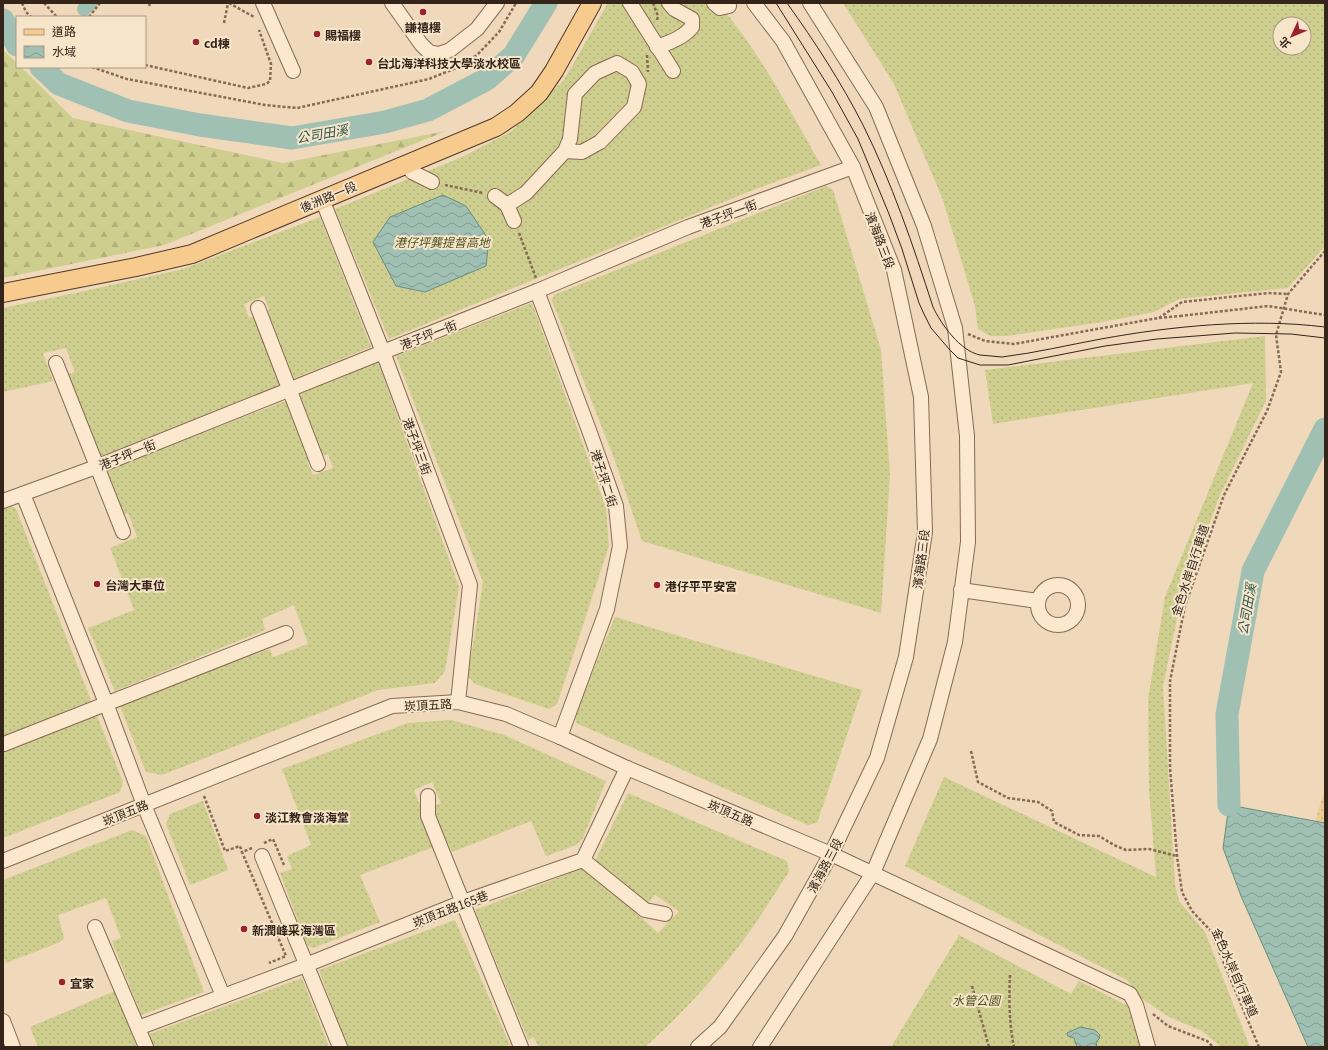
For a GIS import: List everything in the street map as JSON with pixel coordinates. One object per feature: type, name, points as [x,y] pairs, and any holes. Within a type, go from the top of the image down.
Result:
[{"type":"main road","name":"後洲路一段","points":[[3,293],[136,267],[192,254],[496,127],[517,113],[539,93],[554,71],[592,3]]},
{"type":"street","points":[[263,3],[293,71]]},
{"type":"street","points":[[392,3],[421,44],[429,52],[439,54],[450,50],[477,29],[496,3]]},
{"type":"street","points":[[630,3],[657,47],[674,71]]},
{"type":"street","points":[[657,47],[687,33],[692,27],[692,19],[674,9],[669,3]]},
{"type":"street","points":[[714,3],[720,8],[729,6]]},
{"type":"street","name":"濱海路三段","points":[[698,1047],[720,1027],[786,936],[831,854],[877,758],[906,657],[925,532],[921,397],[894,270],[853,168],[783,41],[754,3]]},
{"type":"street","points":[[762,1046],[872,873],[930,739],[954,642],[968,542],[967,436],[955,328],[924,226],[876,107],[810,3]]},
{"type":"street","points":[[507,205],[526,193],[565,151],[570,139],[575,94],[595,73],[617,63],[644,78],[634,108],[600,142],[582,152],[565,151]]},
{"type":"street","name":"港子坪一街","points":[[3,501],[96,467],[290,390],[688,227],[853,168]]},
{"type":"street","points":[[412,172],[432,182]]},
{"type":"street","points":[[495,196],[507,205],[514,221]]},
{"type":"street","name":"港子坪三街","points":[[322,199],[382,352],[470,586],[458,702]]},
{"type":"street","name":"港子坪二街","points":[[538,288],[616,506],[620,546],[607,609],[560,737]]},
{"type":"street","points":[[258,308],[318,464]]},
{"type":"street","points":[[56,362],[96,467],[123,532]]},
{"type":"street","points":[[23,494],[106,704],[144,805],[223,996]]},
{"type":"street","points":[[961,590],[1038,601]]},
{"type":"street","points":[[4,744],[286,633]]},
{"type":"street","name":"崁頂五路","points":[[3,861],[392,706],[458,702],[506,714],[627,768],[831,854],[1130,994],[1136,1005]]},
{"type":"street","points":[[627,768],[583,860],[645,910],[665,914]]},
{"type":"street","points":[[428,796],[428,816],[521,1047]]},
{"type":"street","points":[[259,849],[340,1047]]},
{"type":"street","name":"崁頂五路165巷","points":[[138,1028],[306,965],[463,902],[583,860]]},
{"type":"street","points":[[96,927],[146,1047]]},
{"type":"street","points":[[1136,1005],[1148,1047]]},
{"type":"street","points":[[3,1021],[13,1047]]},
{"type":"path","points":[[22,3],[26,12],[30,16]]},
{"type":"path","points":[[44,3],[56,16]]},
{"type":"path","points":[[90,16],[100,3]]},
{"type":"path","points":[[224,23],[228,3],[254,17]]},
{"type":"path","points":[[95,68],[127,79],[264,105],[297,108],[429,79],[461,66],[478,54],[499,32],[516,3]]},
{"type":"path","points":[[146,65],[248,88],[266,84],[270,81],[271,64],[257,24]]},
{"type":"path","points":[[432,182],[495,196]]},
{"type":"path","points":[[522,239],[538,288]]},
{"type":"path","name":"金色水岸自行車道","points":[[1259,1047],[1210,930],[1192,911],[1182,892],[1177,856],[1170,768],[1170,681],[1185,606],[1224,495],[1267,411],[1280,372],[1276,336],[1288,294],[1325,251]]},
{"type":"path","points":[[1158,318],[1182,302],[1268,293],[1288,294]]},
{"type":"path","points":[[955,328],[985,341],[1014,344],[1158,318],[1268,306],[1325,315]]},
{"type":"path","points":[[971,751],[978,782],[1008,798],[1038,802],[1052,811],[1054,822],[1060,826],[1080,835],[1099,836],[1126,850],[1149,849],[1177,856]]},
{"type":"path","points":[[204,796],[225,851],[240,846],[286,956],[266,964]]},
{"type":"path","points":[[242,852],[259,849],[273,839],[284,865]]},
{"type":"path","points":[[1010,975],[1009,1004],[1014,1047]]},
{"type":"path","points":[[972,986],[989,1047]]},
{"type":"path","points":[[1136,1005],[1152,1013],[1168,1026],[1207,1041],[1212,1047]]},
{"type":"green space","name":"港仔坪龔提督高地","points":[[608,3],[718,3],[761,61],[821,165],[753,190],[389,339],[335,209],[462,157],[512,131],[564,80]]},
{"type":"green space","points":[[843,3],[1325,3],[1325,246],[1288,288],[1179,299],[1154,312],[1102,322],[1006,336],[990,336],[978,329],[975,306],[943,200],[894,84]]},
{"type":"green space","points":[[3,50],[16,62],[16,68],[22,68],[73,118],[283,163],[446,131],[164,245],[3,278]]},
{"type":"green space","points":[[826,186],[833,190],[881,350],[890,475],[881,613],[642,541],[614,458],[552,301],[554,295]]},
{"type":"green space","points":[[320,217],[371,347],[292,379],[265,312],[269,310],[264,296],[244,304],[249,318],[255,316],[281,384],[98,459],[66,375],[75,372],[66,348],[43,353],[53,381],[3,392],[3,308],[183,269]]},
{"type":"green space","points":[[532,303],[606,508],[609,546],[557,704],[549,709],[475,684],[468,676],[483,582],[396,356]]},
{"type":"green space","points":[[1265,336],[1266,401],[1220,495],[1180,604],[1163,686],[1175,884],[1179,901],[1205,932],[1250,1047],[1221,1047],[1202,1031],[1169,1017],[1141,998],[1127,980],[905,866],[944,777],[1156,877],[1149,789],[1148,699],[1165,597],[1253,383],[993,424],[985,370]]},
{"type":"green space","points":[[378,362],[459,587],[445,671],[435,683],[378,690],[162,775],[146,772],[119,704],[270,649],[273,657],[308,644],[294,605],[262,619],[265,630],[115,691],[88,628],[134,610],[110,548],[137,537],[128,513],[121,516],[104,471],[288,400],[311,460],[307,461],[313,475],[333,468],[328,454],[322,456],[299,394]]},
{"type":"green space","points":[[12,506],[16,509],[123,782],[120,792],[3,838],[3,509]]},
{"type":"green space","points":[[615,617],[862,690],[817,823],[808,825],[576,723],[575,715]]},
{"type":"green space","points":[[451,720],[504,735],[606,781],[583,838],[576,845],[546,856],[531,821],[452,852],[431,807],[441,803],[432,782],[414,790],[436,846],[360,875],[380,922],[313,948],[307,945],[280,873],[292,869],[287,856],[311,845],[282,769],[408,723]]},
{"type":"green space","points":[[628,793],[787,861],[789,872],[739,946],[706,986],[658,1036],[645,1047],[538,1047],[534,1037],[528,1040],[475,910],[586,867],[658,933],[679,911],[655,895],[647,904],[595,861]]},
{"type":"green space","points":[[203,801],[228,870],[190,885],[166,824],[170,814]]},
{"type":"green space","points":[[132,830],[146,836],[204,992],[141,1015],[112,941],[121,938],[106,898],[58,915],[64,938],[60,942],[6,963],[3,954],[3,880]]},
{"type":"green space","points":[[455,920],[510,1045],[505,1047],[347,1047],[319,970]]},
{"type":"green space","name":"水管公園","points":[[959,935],[1071,994],[1079,981],[1128,1006],[1140,1047],[891,1047]]},
{"type":"green space","points":[[302,978],[329,1047],[153,1047],[149,1034]]},
{"type":"green space","points":[[115,991],[137,1047],[38,1047],[30,1027]]},
{"type":"sand","points":[[1325,788],[1325,823],[1315,822]]},
{"type":"water","points":[[443,195],[466,206],[489,240],[486,266],[425,292],[396,286],[373,242],[390,217]]},
{"type":"water","points":[[1229,805],[1325,823],[1325,1047],[1308,1047],[1241,896],[1223,848]]},
{"type":"water","points":[[1080,1027],[1095,1030],[1100,1035],[1096,1042],[1097,1047],[1077,1047],[1074,1038],[1068,1036],[1067,1033]]},
{"type":"waterway","points":[[84,9],[91,3]]},
{"type":"waterway","name":"公司田溪","points":[[42,68],[59,84],[128,111],[200,125],[292,138],[385,122],[428,110],[487,79],[514,55],[546,3]]},
{"type":"waterway","name":"公司田溪","points":[[3,20],[16,43]]},
{"type":"waterway","name":"公司田溪","points":[[1229,805],[1227,714],[1253,571],[1325,429]]},
{"type":"tram line","points":[[776,3],[832,92],[858,139],[889,214],[924,314],[931,328],[958,358],[980,365],[1008,365],[1105,346],[1157,339],[1235,333],[1291,334],[1325,338]]},
{"type":"tram line","points":[[787,3],[827,62],[863,125],[893,192],[910,237],[933,307],[946,329],[958,343],[965,348],[980,355],[1002,357],[1128,334],[1184,327],[1241,323],[1298,324],[1325,327]]},
{"type":"place","name":"謙禧樓","points":[[423,12]]},
{"type":"place","name":"賜福樓","points":[[317,34]]},
{"type":"place","name":"cd棟","points":[[196,42]]},
{"type":"place","name":"台北海洋科技大學淡水校區","points":[[369,62]]},
{"type":"place","name":"台灣大車位","points":[[97,584]]},
{"type":"place","name":"港仔平平安宮","points":[[657,585]]},
{"type":"place","name":"淡江教會淡海堂","points":[[257,816]]},
{"type":"place","name":"新潤峰采海灣區","points":[[244,929]]},
{"type":"place","name":"宜家","points":[[62,982]]}]
